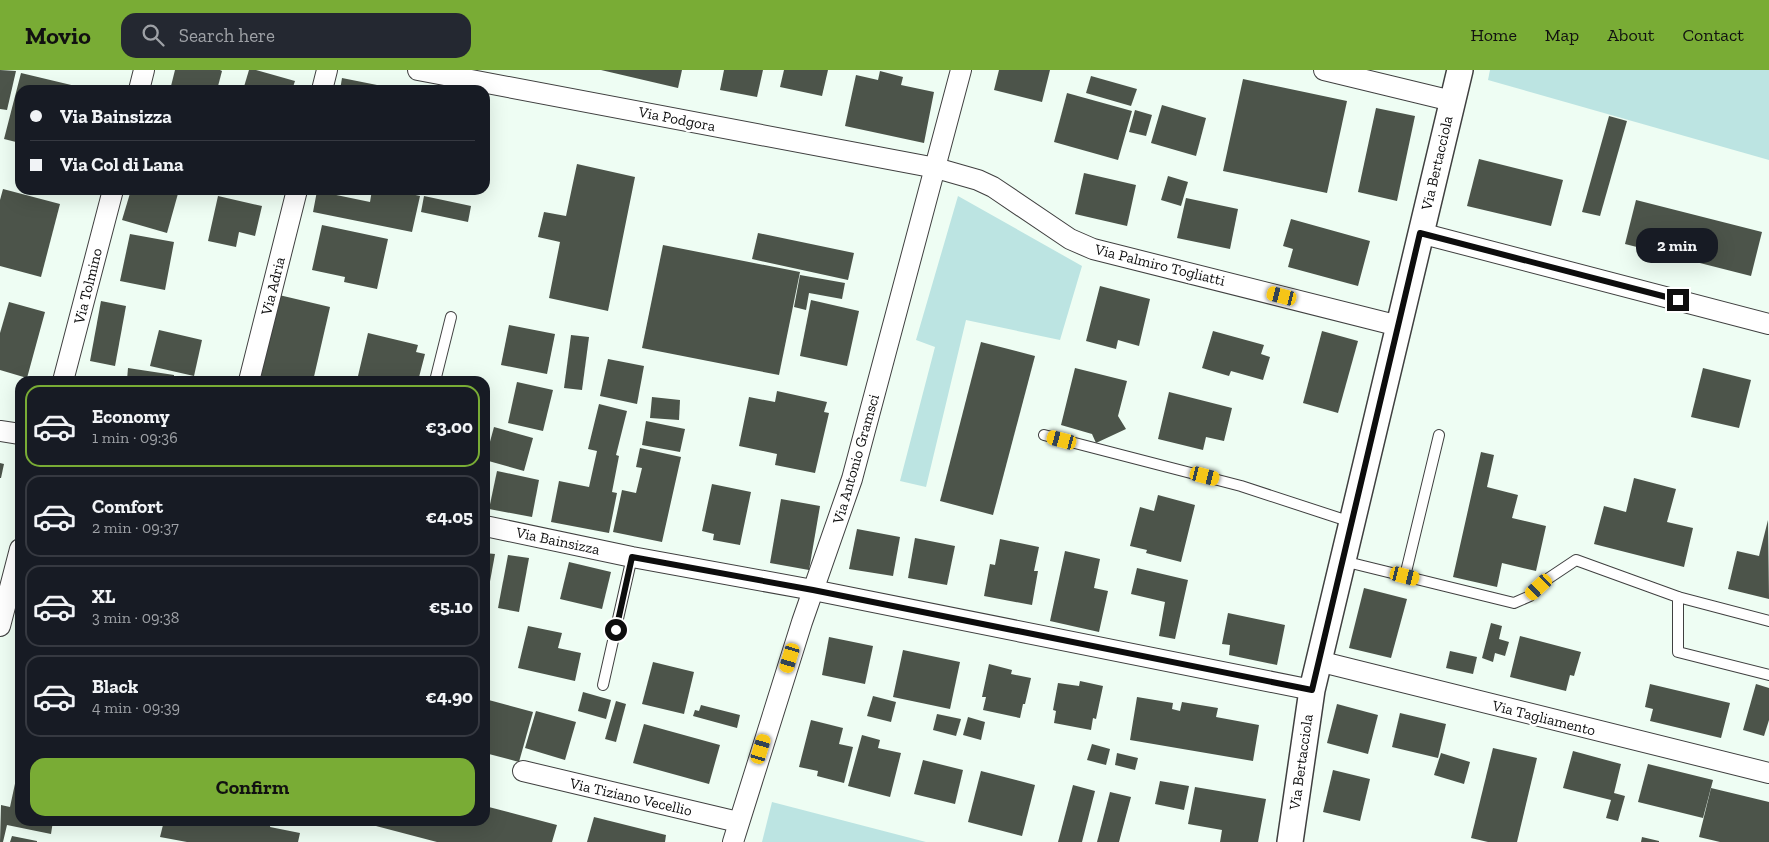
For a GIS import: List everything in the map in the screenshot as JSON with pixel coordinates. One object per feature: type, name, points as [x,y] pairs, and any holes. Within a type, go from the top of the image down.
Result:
[{"type":"street","points":[[140,85],[144,70]]},
{"type":"street","points":[[323,85],[326,70]]},
{"type":"street","name":"Via Podgora","points":[[418,70],[936,168]]},
{"type":"street","name":"Via Antonio Gramsci","points":[[733,842],[813,590],[852,479],[961,70]]},
{"type":"street","points":[[1324,70],[1452,101]]},
{"type":"street","name":"Via Bertacciola","points":[[1290,842],[1312,690],[1318,662],[1460,70]]},
{"type":"street","name":"Via Palmiro Togliatti","points":[[936,168],[978,180],[994,187],[1070,239],[1093,249],[1399,326]]},
{"type":"street","name":"Via Tolmino","points":[[64,376],[112,195]]},
{"type":"street","name":"Via Adria","points":[[250,376],[296,195]]},
{"type":"street","points":[[1420,233],[1769,324]]},
{"type":"street","points":[[0,431],[15,433]]},
{"type":"street","name":"Via Bainsizza","points":[[490,527],[632,557],[813,590],[1312,690]]},
{"type":"street","points":[[0,626],[15,568]]},
{"type":"street","name":"Via Tagliamento","points":[[1318,662],[1769,773]]},
{"type":"street","name":"Via Tiziano Vecellio","points":[[523,772],[738,822]]},
{"type":"lane","points":[[436,376],[451,317]]},
{"type":"lane","points":[[1044,435],[1242,486],[1352,522]]},
{"type":"lane","points":[[1405,576],[1439,435]]},
{"type":"lane","points":[[603,685],[632,557]]},
{"type":"lane","points":[[1342,561],[1514,603],[1530,596],[1549,578],[1576,560],[1678,597],[1769,620]]},
{"type":"lane","points":[[1678,597],[1678,652],[1769,675]]},
{"type":"shaded area","points":[[1490,70],[1769,70],[1769,160],[1488,80]]},
{"type":"shaded area","points":[[958,196],[1082,266],[1060,340],[966,320],[926,487],[900,481],[935,347],[916,340]]},
{"type":"shaded area","points":[[772,802],[926,842],[762,842]]},
{"type":"building","points":[[0,70],[16,71],[7,110],[0,109]]},
{"type":"building","points":[[175,70],[222,71],[218,85],[171,85]]},
{"type":"building","points":[[249,70],[256,70],[295,81],[294,85],[244,85]]},
{"type":"building","points":[[601,70],[682,70],[678,88]]},
{"type":"building","points":[[724,70],[763,70],[757,97],[720,90]]},
{"type":"building","points":[[784,70],[828,70],[822,96],[780,87]]},
{"type":"building","points":[[999,70],[1050,70],[1042,102],[994,90]]},
{"type":"building","points":[[880,71],[903,77],[901,85],[934,92],[924,143],[845,126],[856,75],[878,80]]},
{"type":"building","points":[[21,73],[71,85],[18,85]]},
{"type":"building","points":[[1091,76],[1137,89],[1131,106],[1086,93]]},
{"type":"building","points":[[342,78],[377,85],[341,85]]},
{"type":"building","points":[[1243,79],[1347,101],[1327,193],[1223,171]]},
{"type":"building","points":[[1067,93],[1132,111],[1118,160],[1054,142]]},
{"type":"building","points":[[15,96],[15,142],[4,139]]},
{"type":"building","points":[[1162,105],[1206,118],[1196,156],[1151,143]]},
{"type":"building","points":[[1376,108],[1415,116],[1397,201],[1358,192]]},
{"type":"building","points":[[1135,110],[1152,115],[1146,136],[1129,132]]},
{"type":"building","points":[[1609,116],[1627,121],[1600,216],[1582,212]]},
{"type":"building","points":[[1479,159],[1563,180],[1551,226],[1467,206]]},
{"type":"building","points":[[577,164],[635,177],[608,311],[549,298],[560,242],[538,237],[544,212],[566,216]]},
{"type":"building","points":[[1084,173],[1136,185],[1127,226],[1075,214]]},
{"type":"building","points":[[1168,176],[1188,182],[1181,206],[1161,200]]},
{"type":"building","points":[[3,189],[15,192],[15,195],[26,195],[60,204],[41,277],[0,266],[0,200]]},
{"type":"building","points":[[130,195],[178,195],[167,233],[122,220]]},
{"type":"building","points":[[316,195],[336,195],[370,202],[371,195],[420,196],[412,232],[313,212]]},
{"type":"building","points":[[218,196],[262,206],[255,236],[239,232],[236,247],[208,241]]},
{"type":"building","points":[[424,196],[471,206],[468,222],[421,212]]},
{"type":"building","points":[[1186,198],[1238,209],[1230,249],[1177,238]]},
{"type":"building","points":[[1636,200],[1762,232],[1751,276],[1625,244]]},
{"type":"building","points":[[1291,219],[1370,241],[1358,286],[1288,267],[1293,249],[1283,246]]},
{"type":"building","points":[[322,225],[388,239],[377,289],[344,282],[345,277],[312,270]]},
{"type":"building","points":[[758,233],[854,253],[848,280],[752,259]]},
{"type":"building","points":[[130,234],[174,242],[165,290],[120,281]]},
{"type":"building","points":[[663,245],[800,272],[779,375],[642,348]]},
{"type":"building","points":[[800,275],[845,283],[842,299],[809,293],[806,310],[794,307]]},
{"type":"building","points":[[1100,286],[1150,299],[1139,346],[1118,340],[1116,349],[1086,341]]},
{"type":"building","points":[[279,295],[330,307],[314,376],[261,376]]},
{"type":"building","points":[[811,300],[859,311],[847,366],[800,356]]},
{"type":"building","points":[[101,301],[126,306],[115,366],[90,361]]},
{"type":"building","points":[[9,302],[45,312],[28,376],[20,376],[0,370],[0,333]]},
{"type":"building","points":[[509,325],[555,334],[547,374],[501,365]]},
{"type":"building","points":[[159,330],[202,340],[194,376],[150,366]]},
{"type":"building","points":[[1213,331],[1264,345],[1261,354],[1270,357],[1263,380],[1231,371],[1229,376],[1202,368]]},
{"type":"building","points":[[1322,331],[1358,341],[1338,413],[1303,403]]},
{"type":"building","points":[[368,333],[418,345],[416,352],[425,354],[419,376],[358,376]]},
{"type":"building","points":[[571,335],[589,337],[582,390],[564,388]]},
{"type":"building","points":[[981,342],[1035,356],[993,515],[940,501]]},
{"type":"building","points":[[608,359],[644,366],[637,404],[600,396]]},
{"type":"building","points":[[128,368],[174,375],[174,376],[127,376]]},
{"type":"building","points":[[1075,368],[1127,381],[1118,416],[1126,429],[1096,443],[1092,434],[1061,425]]},
{"type":"building","points":[[1703,368],[1751,380],[1739,428],[1691,417]]},
{"type":"building","points":[[517,382],[553,390],[543,431],[508,423]]},
{"type":"building","points":[[777,391],[827,402],[824,412],[829,413],[815,473],[775,465],[777,454],[739,446],[749,397],[775,402]]},
{"type":"building","points":[[1169,392],[1232,408],[1224,441],[1206,437],[1203,450],[1158,439]]},
{"type":"building","points":[[652,397],[680,400],[679,420],[650,418]]},
{"type":"building","points":[[599,404],[627,411],[616,455],[619,456],[612,492],[617,493],[609,533],[551,522],[559,481],[589,487],[597,451],[588,449]]},
{"type":"building","points":[[646,421],[685,429],[680,452],[642,445]]},
{"type":"building","points":[[494,427],[533,438],[524,471],[490,461],[490,442]]},
{"type":"building","points":[[640,448],[681,457],[662,542],[613,532],[622,490],[636,493],[642,468],[636,467]]},
{"type":"building","points":[[1481,452],[1494,455],[1487,487],[1518,495],[1512,518],[1546,526],[1536,571],[1502,563],[1497,587],[1453,577]]},
{"type":"building","points":[[0,463],[4,464],[1,478],[0,478]]},
{"type":"building","points":[[497,471],[539,480],[532,517],[490,509]]},
{"type":"building","points":[[1634,478],[1676,489],[1667,522],[1693,528],[1684,567],[1594,544],[1604,506],[1626,512]]},
{"type":"building","points":[[712,484],[751,492],[740,545],[713,540],[714,534],[702,531]]},
{"type":"building","points":[[1158,495],[1195,505],[1181,562],[1146,553],[1147,550],[1130,546],[1140,507],[1154,511]]},
{"type":"building","points":[[781,499],[820,506],[809,570],[770,563]]},
{"type":"building","points":[[1768,520],[1769,599],[1728,589],[1737,551],[1759,556]]},
{"type":"building","points":[[857,529],[900,537],[893,576],[849,569]]},
{"type":"building","points":[[915,538],[955,546],[947,585],[908,578]]},
{"type":"building","points":[[1000,539],[1039,547],[1034,571],[1038,571],[1032,605],[984,596],[990,564],[995,565]]},
{"type":"building","points":[[1065,551],[1100,559],[1094,588],[1108,591],[1099,632],[1050,621]]},
{"type":"building","points":[[490,554],[495,554],[490,582]]},
{"type":"building","points":[[508,555],[529,558],[519,612],[498,608]]},
{"type":"building","points":[[569,562],[611,572],[602,609],[560,599]]},
{"type":"building","points":[[1137,568],[1188,580],[1175,639],[1159,636],[1165,602],[1131,594]]},
{"type":"building","points":[[1364,588],[1407,599],[1391,658],[1349,648]]},
{"type":"building","points":[[1228,613],[1285,625],[1277,665],[1229,655],[1230,645],[1222,644]]},
{"type":"building","points":[[1491,623],[1502,626],[1499,639],[1509,642],[1505,656],[1495,653],[1493,662],[1482,658]]},
{"type":"building","points":[[528,626],[562,633],[558,648],[581,653],[575,681],[518,668]]},
{"type":"building","points":[[1520,636],[1581,652],[1574,676],[1570,675],[1566,691],[1510,677]]},
{"type":"building","points":[[829,637],[873,646],[865,684],[822,675]]},
{"type":"building","points":[[903,650],[960,662],[950,709],[893,697]]},
{"type":"building","points":[[1450,651],[1477,657],[1473,674],[1446,668]]},
{"type":"building","points":[[653,662],[694,672],[684,714],[642,704]]},
{"type":"building","points":[[989,664],[1012,670],[1011,674],[1031,678],[1020,718],[983,710],[986,697],[982,697]]},
{"type":"building","points":[[1080,681],[1103,686],[1096,719],[1093,718],[1091,730],[1054,723],[1056,711],[1053,710],[1058,683],[1079,686]]},
{"type":"building","points":[[1650,684],[1730,703],[1721,738],[1650,721],[1653,709],[1645,707]]},
{"type":"building","points":[[1756,684],[1769,688],[1769,720],[1764,736],[1743,730]]},
{"type":"building","points":[[583,692],[611,700],[606,719],[578,711]]},
{"type":"building","points":[[873,696],[896,702],[891,722],[867,716]]},
{"type":"building","points":[[1137,697],[1173,703],[1172,709],[1180,711],[1182,702],[1218,708],[1216,717],[1259,725],[1253,761],[1130,740]]},
{"type":"building","points":[[490,700],[533,712],[519,762],[490,754]]},
{"type":"building","points":[[616,701],[626,704],[616,742],[605,739]]},
{"type":"building","points":[[1337,704],[1378,715],[1368,754],[1327,743]]},
{"type":"building","points":[[701,705],[740,715],[737,728],[693,716],[695,710],[699,711]]},
{"type":"building","points":[[536,711],[576,722],[565,760],[525,748]]},
{"type":"building","points":[[1400,713],[1446,724],[1438,758],[1392,747]]},
{"type":"building","points":[[937,714],[961,719],[956,736],[933,730]]},
{"type":"building","points":[[968,717],[985,722],[981,740],[963,735]]},
{"type":"building","points":[[811,720],[843,728],[839,744],[853,747],[844,783],[817,776],[818,771],[799,767]]},
{"type":"building","points":[[644,724],[720,745],[709,784],[633,763]]},
{"type":"building","points":[[862,735],[880,740],[878,748],[901,753],[890,797],[848,786]]},
{"type":"building","points":[[1092,744],[1110,749],[1106,765],[1087,760]]},
{"type":"building","points":[[1493,748],[1537,758],[1517,842],[1488,842],[1471,838]]},
{"type":"building","points":[[1573,751],[1621,764],[1614,793],[1625,796],[1618,821],[1606,818],[1611,800],[1563,788]]},
{"type":"building","points":[[1117,753],[1138,758],[1135,770],[1115,765]]},
{"type":"building","points":[[1441,753],[1470,762],[1464,784],[1434,775]]},
{"type":"building","points":[[923,760],[963,770],[955,804],[914,794]]},
{"type":"building","points":[[1648,764],[1713,780],[1703,818],[1638,802]]},
{"type":"building","points":[[1333,770],[1370,779],[1360,821],[1323,812]]},
{"type":"building","points":[[981,771],[1035,785],[1022,836],[968,822]]},
{"type":"building","points":[[1160,781],[1189,786],[1184,810],[1155,804]]},
{"type":"building","points":[[15,784],[15,826],[52,826],[51,834],[7,825],[3,842],[0,842],[1,805],[10,807]]},
{"type":"building","points":[[1073,785],[1095,791],[1082,842],[1058,842]]},
{"type":"building","points":[[1195,787],[1266,799],[1258,842],[1220,842],[1222,830],[1188,824]]},
{"type":"building","points":[[1711,788],[1769,802],[1769,842],[1720,842],[1699,837]]},
{"type":"building","points":[[1110,792],[1131,797],[1119,842],[1097,842]]},
{"type":"building","points":[[490,807],[557,825],[552,842],[437,842],[376,826],[490,826]]},
{"type":"building","points":[[594,817],[666,835],[665,842],[587,842]]},
{"type":"building","points":[[163,826],[270,826],[300,833],[298,842],[187,842],[160,837]]},
{"type":"building","points":[[12,836],[37,841],[37,842],[10,842]]},
{"type":"building","points":[[1642,837],[1659,841],[1659,842],[1641,842]]},
{"type":"route","points":[[616,630],[632,557],[813,590],[1312,690],[1420,233],[1678,300]]}]
